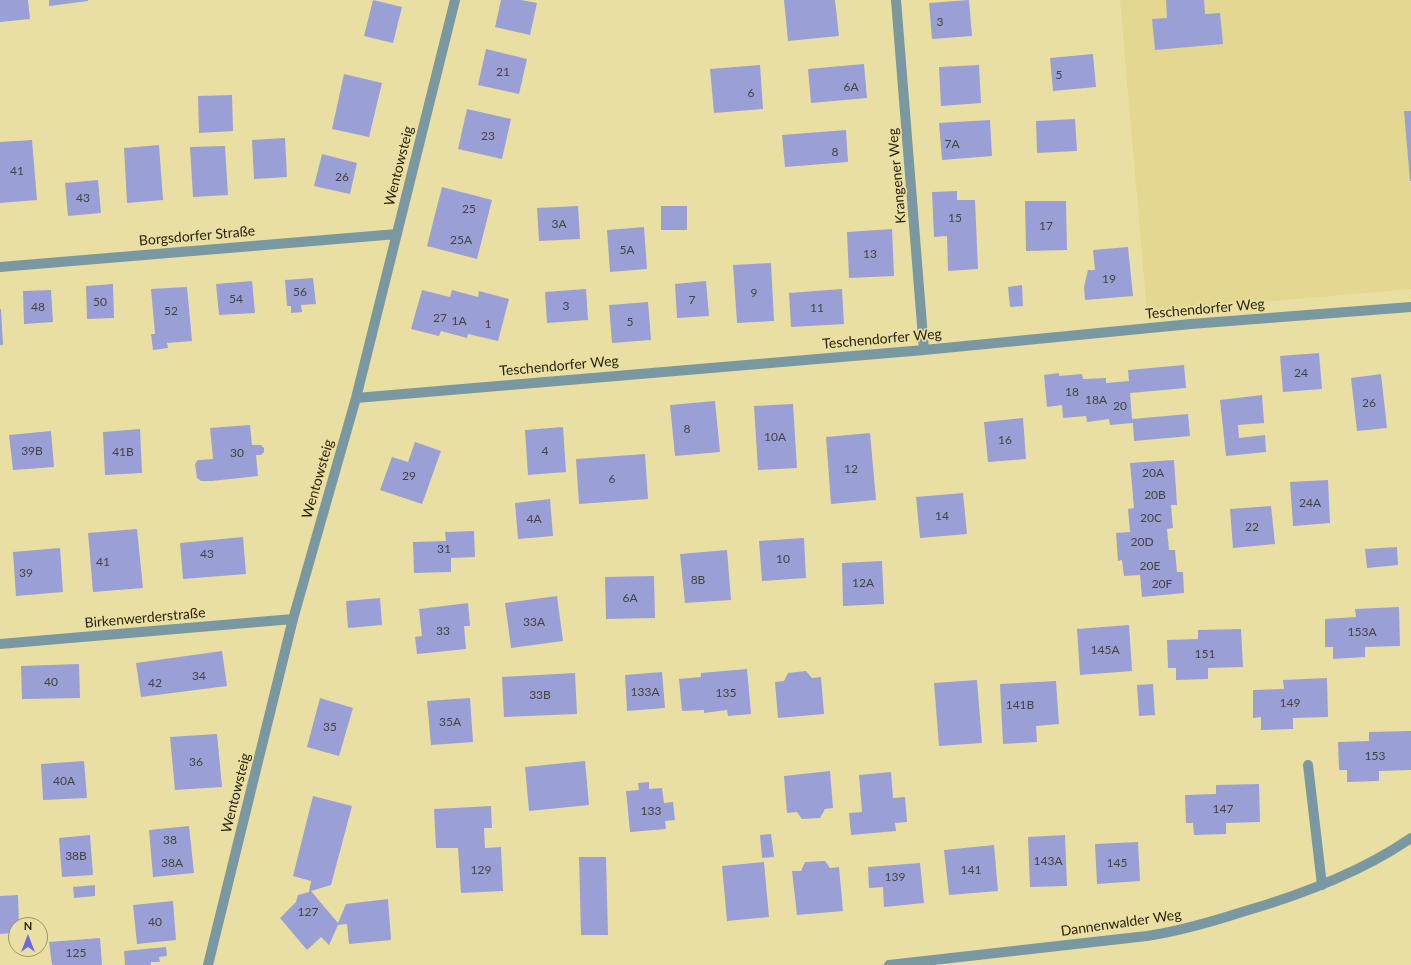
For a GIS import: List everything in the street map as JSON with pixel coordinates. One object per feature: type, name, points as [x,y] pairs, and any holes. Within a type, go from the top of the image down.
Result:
[{"type":"street","name":"Wentowsteig","points":[[208,965],[293,619],[356,398],[455,0]]},
{"type":"street","name":"Krangener Weg","points":[[896,0],[924,350]]},
{"type":"street","name":"Borgsdorfer Straße","points":[[0,267],[397,234]]},
{"type":"street","name":"Teschendorfer Weg","points":[[356,398],[924,350],[1198,323],[1411,307]]},
{"type":"street","name":"Birkenwerderstraße","points":[[0,644],[293,619]]},
{"type":"street","points":[[1308,765],[1322,884]]},
{"type":"street","name":"Dannenwalder Weg","points":[[889,965],[1168,933],[1299,895],[1364,865],[1411,838]]},
{"type":"shaded area","points":[[1120,0],[1411,0],[1411,289],[1147,312]]},
{"type":"building","points":[[0,0],[28,0],[30,19],[0,22]]},
{"type":"building","points":[[49,0],[88,0],[88,1],[49,6]]},
{"type":"building","points":[[373,0],[402,7],[393,43],[364,36]]},
{"type":"building","points":[[501,0],[521,0],[537,3],[530,35],[495,27]]},
{"type":"building","points":[[784,0],[835,0],[839,36],[788,41]]},
{"type":"building","points":[[969,0],[972,36],[932,39],[929,3]]},
{"type":"building","points":[[1166,0],[1204,0],[1205,14],[1220,13],[1223,44],[1155,50],[1152,19],[1167,18]]},
{"type":"building","points":[[486,49],[527,59],[519,94],[478,85]]},
{"type":"building","points":[[1093,54],[1096,87],[1053,91],[1050,58]]},
{"type":"building","points":[[864,64],[867,98],[811,103],[808,69]]},
{"type":"building","points":[[760,65],[763,109],[714,113],[710,69]]},
{"type":"building","points":[[979,65],[981,103],[941,106],[939,67]]},
{"type":"building","points":[[344,74],[382,83],[369,137],[332,129]]},
{"type":"building","points":[[232,95],[233,131],[199,133],[198,96]]},
{"type":"building","points":[[467,109],[511,119],[502,159],[458,149]]},
{"type":"building","points":[[1404,111],[1411,111],[1411,181],[1410,181]]},
{"type":"building","points":[[1075,119],[1077,151],[1037,153],[1036,121]]},
{"type":"building","points":[[990,120],[992,156],[942,160],[939,123]]},
{"type":"building","points":[[846,130],[848,162],[785,167],[782,135]]},
{"type":"building","points":[[285,138],[287,177],[254,179],[252,140]]},
{"type":"building","points":[[32,140],[37,200],[0,203],[0,142]]},
{"type":"building","points":[[159,145],[163,200],[127,203],[124,148]]},
{"type":"building","points":[[225,146],[228,195],[193,197],[190,147]]},
{"type":"building","points":[[322,154],[357,163],[350,194],[314,186]]},
{"type":"building","points":[[98,180],[101,213],[68,216],[65,183]]},
{"type":"building","points":[[442,187],[492,200],[477,259],[427,246]]},
{"type":"building","points":[[957,191],[957,200],[975,200],[978,269],[948,271],[947,236],[934,237],[932,192]]},
{"type":"building","points":[[1025,201],[1066,201],[1067,250],[1026,251]]},
{"type":"building","points":[[578,206],[580,239],[539,241],[537,208]]},
{"type":"building","points":[[661,206],[687,206],[687,230],[661,230]]},
{"type":"building","points":[[644,227],[647,269],[610,272],[607,230]]},
{"type":"building","points":[[892,229],[894,276],[849,278],[847,232]]},
{"type":"building","points":[[1128,247],[1133,296],[1085,300],[1084,287],[1088,270],[1095,270],[1093,250]]},
{"type":"building","points":[[771,263],[774,321],[737,323],[733,265]]},
{"type":"building","points":[[313,278],[316,304],[301,305],[302,312],[291,313],[291,306],[287,306],[285,280]]},
{"type":"building","points":[[252,281],[255,313],[219,315],[216,284]]},
{"type":"building","points":[[706,281],[709,316],[677,318],[675,284]]},
{"type":"building","points":[[113,284],[114,318],[87,319],[86,286]]},
{"type":"building","points":[[1022,285],[1023,306],[1010,307],[1008,287]]},
{"type":"building","points":[[187,287],[192,341],[167,343],[168,348],[153,350],[151,334],[155,334],[151,289]]},
{"type":"building","points":[[586,289],[588,320],[547,323],[545,292]]},
{"type":"building","points":[[842,289],[844,324],[791,327],[789,293]]},
{"type":"building","points":[[51,290],[53,322],[24,324],[23,291]]},
{"type":"building","points":[[422,290],[450,297],[452,290],[478,297],[479,291],[509,299],[498,341],[468,334],[467,338],[441,331],[439,336],[411,329]]},
{"type":"building","points":[[648,302],[651,340],[612,343],[609,305]]},
{"type":"building","points":[[1,309],[3,345],[0,345]]},
{"type":"building","points":[[1319,353],[1322,389],[1283,392],[1280,356]]},
{"type":"building","points":[[1184,365],[1186,388],[1130,393],[1132,419],[1188,414],[1190,436],[1134,441],[1133,423],[1110,425],[1109,419],[1087,422],[1086,416],[1063,418],[1062,405],[1047,407],[1044,375],[1059,373],[1059,376],[1082,374],[1083,379],[1106,378],[1106,383],[1129,381],[1128,370]]},
{"type":"building","points":[[1381,374],[1387,428],[1357,431],[1351,378]]},
{"type":"building","points":[[1262,395],[1264,423],[1238,425],[1239,438],[1265,435],[1266,452],[1226,456],[1220,400]]},
{"type":"building","points":[[715,401],[720,452],[675,456],[670,405]]},
{"type":"building","points":[[793,404],[797,468],[758,470],[754,406]]},
{"type":"building","points":[[1023,418],[1026,459],[988,462],[984,422]]},
{"type":"building","points":[[250,425],[252,445],[261,445],[264,448],[264,452],[261,455],[256,455],[258,476],[212,481],[201,481],[197,478],[195,464],[198,460],[213,459],[210,428]]},
{"type":"building","points":[[563,427],[566,472],[528,475],[525,430]]},
{"type":"building","points":[[140,429],[142,473],[105,475],[103,432]]},
{"type":"building","points":[[51,431],[54,467],[13,470],[9,435]]},
{"type":"building","points":[[870,433],[876,500],[831,504],[826,437]]},
{"type":"building","points":[[415,442],[441,451],[422,504],[380,490],[392,457],[408,462]]},
{"type":"building","points":[[645,454],[648,499],[579,504],[576,459]]},
{"type":"building","points":[[1174,460],[1177,505],[1171,505],[1173,528],[1167,529],[1169,550],[1175,550],[1177,572],[1183,572],[1184,593],[1142,597],[1140,575],[1124,576],[1122,560],[1118,561],[1116,533],[1130,532],[1128,509],[1134,508],[1130,463]]},
{"type":"building","points":[[1328,480],[1330,523],[1293,526],[1290,482]]},
{"type":"building","points":[[963,493],[967,534],[920,538],[916,497]]},
{"type":"building","points":[[550,499],[553,536],[518,539],[515,503]]},
{"type":"building","points":[[1271,506],[1275,544],[1233,548],[1230,509]]},
{"type":"building","points":[[137,529],[143,588],[93,592],[88,533]]},
{"type":"building","points":[[474,531],[475,557],[451,558],[451,572],[414,573],[413,542],[446,541],[445,532]]},
{"type":"building","points":[[243,537],[246,574],[183,579],[180,543]]},
{"type":"building","points":[[804,538],[806,578],[762,581],[759,541]]},
{"type":"building","points":[[1397,547],[1398,565],[1367,568],[1365,549]]},
{"type":"building","points":[[60,548],[63,592],[16,596],[13,552]]},
{"type":"building","points":[[727,550],[731,600],[685,603],[680,554]]},
{"type":"building","points":[[882,561],[884,604],[843,606],[842,563]]},
{"type":"building","points":[[654,576],[655,618],[606,619],[605,577]]},
{"type":"building","points":[[557,596],[563,641],[511,648],[505,603]]},
{"type":"building","points":[[380,598],[382,625],[348,628],[346,601]]},
{"type":"building","points":[[468,603],[470,626],[464,626],[466,649],[417,654],[415,637],[422,636],[419,609]]},
{"type":"building","points":[[1399,607],[1400,646],[1365,647],[1365,657],[1333,659],[1333,647],[1325,647],[1325,619],[1356,617],[1355,609]]},
{"type":"building","points":[[1129,625],[1132,671],[1080,675],[1077,629]]},
{"type":"building","points":[[1241,629],[1243,667],[1208,668],[1208,679],[1176,680],[1176,668],[1168,668],[1167,640],[1198,639],[1198,630]]},
{"type":"building","points":[[222,651],[227,686],[141,697],[136,663]]},
{"type":"building","points":[[79,664],[80,698],[22,699],[21,666]]},
{"type":"building","points":[[747,669],[751,714],[728,716],[727,710],[704,713],[704,710],[682,711],[679,679],[701,677],[701,673]]},
{"type":"building","points":[[806,671],[812,678],[821,677],[824,714],[778,718],[775,682],[784,681],[788,673]]},
{"type":"building","points":[[662,672],[665,708],[627,711],[625,675]]},
{"type":"building","points":[[575,673],[577,714],[504,717],[502,677]]},
{"type":"building","points":[[1327,678],[1328,717],[1293,718],[1293,729],[1261,730],[1261,717],[1253,718],[1253,690],[1284,689],[1283,680]]},
{"type":"building","points":[[977,680],[982,743],[939,746],[934,683]]},
{"type":"building","points":[[1056,681],[1059,724],[1036,726],[1037,742],[1003,744],[1000,684]]},
{"type":"building","points":[[1153,684],[1155,715],[1139,716],[1137,685]]},
{"type":"building","points":[[320,698],[353,708],[339,756],[307,747]]},
{"type":"building","points":[[470,698],[473,742],[431,745],[427,701]]},
{"type":"building","points":[[1411,731],[1411,770],[1379,771],[1379,781],[1347,782],[1347,770],[1339,770],[1338,742],[1369,741],[1369,732]]},
{"type":"building","points":[[217,734],[222,787],[175,790],[170,737]]},
{"type":"building","points":[[84,761],[87,798],[43,800],[41,764]]},
{"type":"building","points":[[585,761],[589,805],[529,811],[525,767]]},
{"type":"building","points":[[830,771],[833,808],[825,809],[820,818],[802,819],[797,812],[787,813],[784,776]]},
{"type":"building","points":[[891,772],[893,798],[905,797],[907,822],[895,823],[896,831],[851,835],[849,813],[862,812],[859,775]]},
{"type":"building","points":[[649,782],[649,789],[662,788],[664,803],[673,802],[675,820],[665,821],[666,829],[630,832],[626,791],[639,790],[638,783]]},
{"type":"building","points":[[1259,784],[1260,822],[1226,823],[1226,834],[1194,835],[1193,823],[1186,823],[1185,795],[1216,794],[1216,785]]},
{"type":"building","points":[[313,796],[352,806],[331,885],[311,891],[338,923],[346,904],[388,899],[391,940],[349,944],[347,924],[338,925],[329,945],[321,937],[307,950],[280,918],[296,902],[298,895],[309,892],[311,881],[293,876]]},
{"type":"building","points":[[491,806],[492,828],[484,828],[485,848],[501,847],[503,891],[461,893],[458,848],[436,848],[434,809]]},
{"type":"building","points":[[189,826],[194,873],[153,877],[149,830]]},
{"type":"building","points":[[771,834],[774,857],[762,858],[760,835]]},
{"type":"building","points":[[90,835],[93,875],[62,877],[59,838]]},
{"type":"building","points":[[1065,835],[1067,886],[1030,887],[1028,837]]},
{"type":"building","points":[[1138,842],[1140,881],[1097,884],[1095,844]]},
{"type":"building","points":[[994,845],[998,891],[949,895],[944,850]]},
{"type":"building","points":[[579,857],[606,857],[608,935],[581,935]]},
{"type":"building","points":[[825,861],[830,868],[839,867],[843,911],[797,915],[792,871],[801,871],[805,862]]},
{"type":"building","points":[[764,862],[769,917],[727,921],[722,866]]},
{"type":"building","points":[[920,863],[924,903],[884,907],[883,887],[869,888],[868,867]]},
{"type":"building","points":[[95,885],[95,896],[74,898],[73,887]]},
{"type":"building","points":[[18,895],[19,917],[8,917],[8,934],[0,934],[0,896]]},
{"type":"building","points":[[173,901],[176,940],[137,944],[133,905]]},
{"type":"building","points":[[100,938],[102,965],[52,965],[49,942]]},
{"type":"building","points":[[166,947],[167,956],[159,957],[160,962],[151,962],[151,965],[125,965],[124,951]]}]
